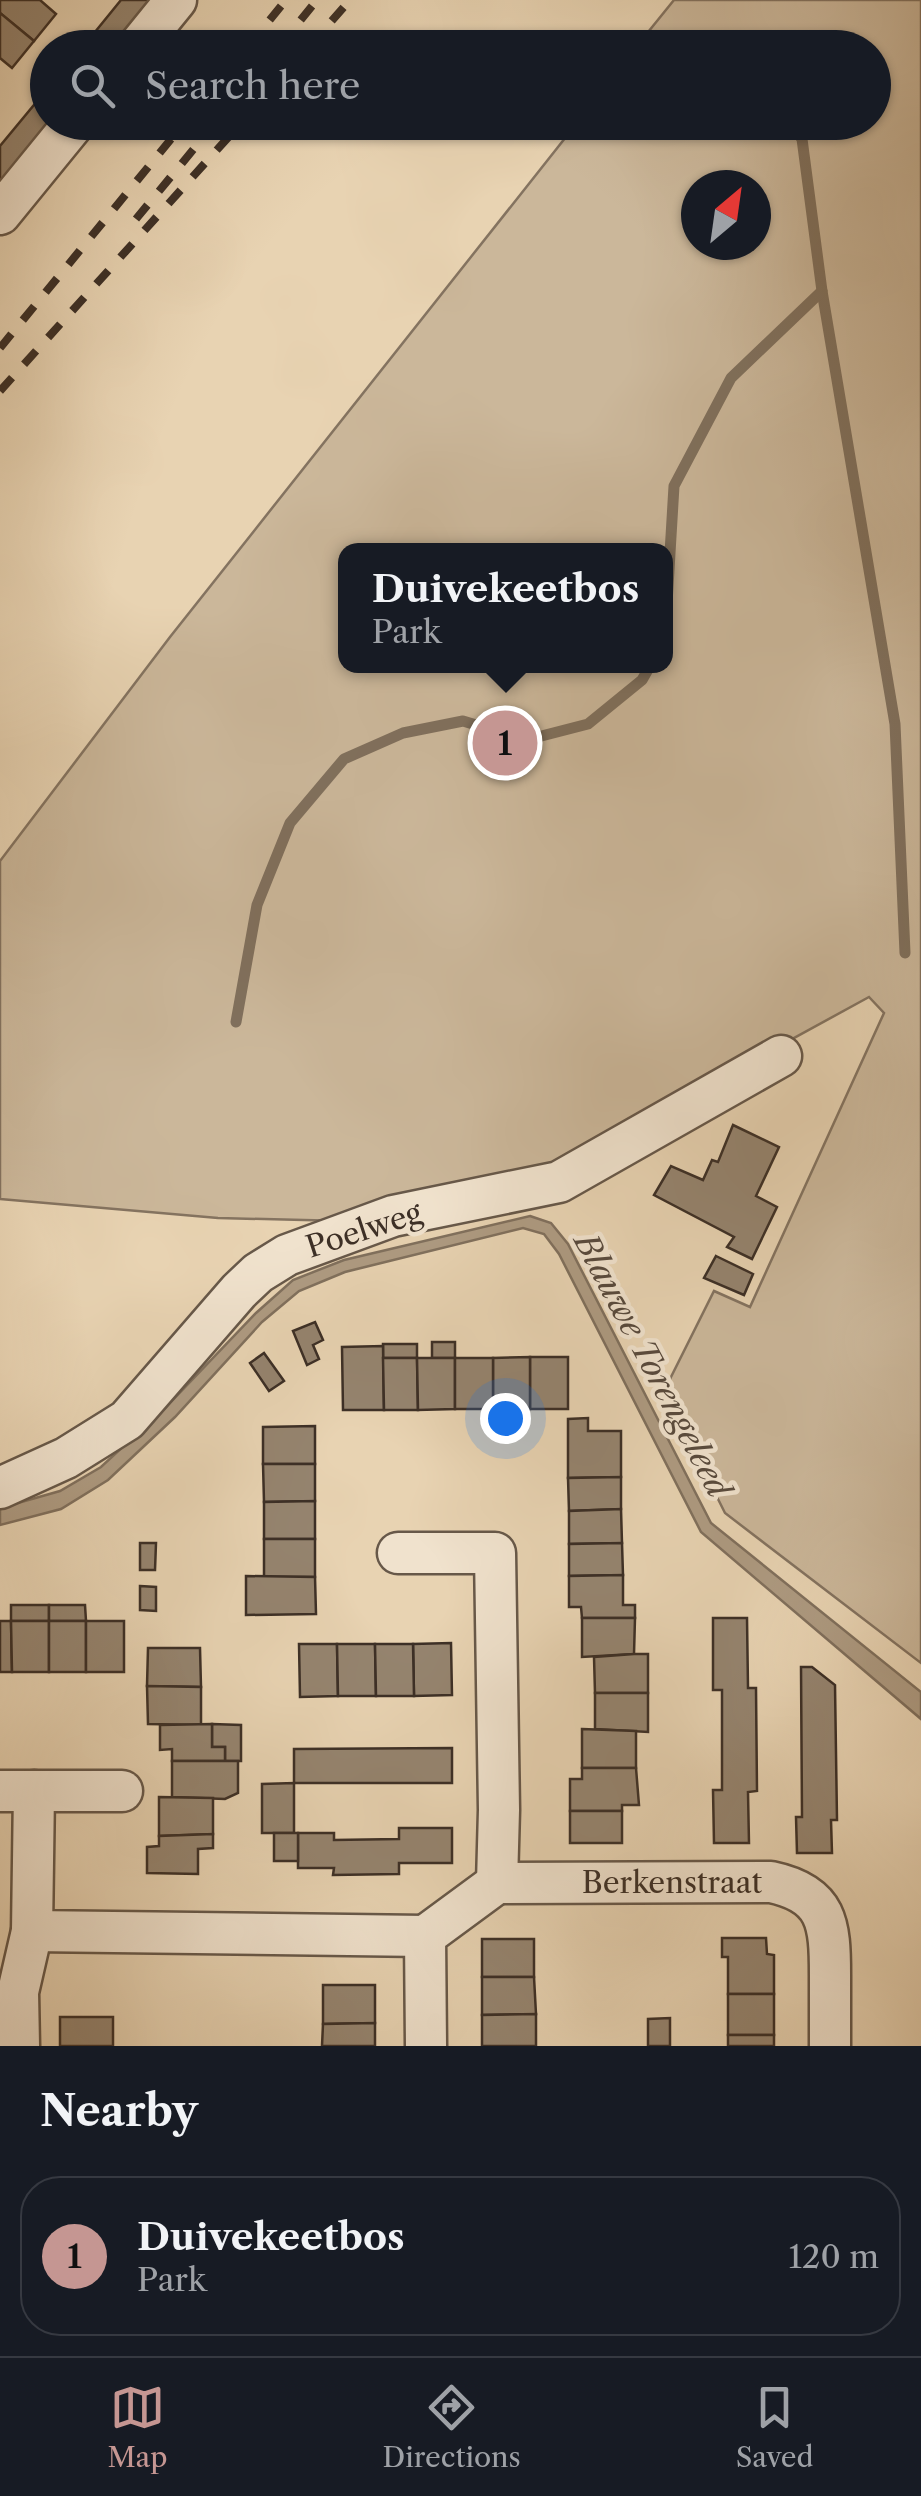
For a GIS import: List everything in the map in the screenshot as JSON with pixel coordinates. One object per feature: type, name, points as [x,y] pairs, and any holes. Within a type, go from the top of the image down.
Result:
[{"type":"street","points":[[152,30],[176,0]]},
{"type":"street","points":[[0,214],[60,140]]},
{"type":"street","name":"Poelweg","points":[[0,1488],[66,1458],[127,1420],[239,1291],[258,1273],[288,1255],[394,1216],[560,1182],[781,1056]]},
{"type":"street","points":[[32,1931],[425,1936],[497,1883],[495,1553],[398,1553]]},
{"type":"street","points":[[19,2046],[9,1992],[32,1931],[17,1791],[122,1791]]},
{"type":"street","name":"Berkenstraat","points":[[497,1883],[771,1882],[792,1886],[810,1898],[825,1916],[830,1938],[830,2046]]},
{"type":"street","points":[[425,1936],[426,2046]]},
{"type":"shaded area","points":[[674,0],[921,0],[921,1663],[725,1513],[664,1391],[714,1291],[750,1307],[884,1013],[869,997],[514,1191],[344,1221],[218,1218],[0,1199],[0,861],[170,637],[564,140],[891,140],[891,30],[650,30]]},
{"type":"shaded area","points":[[530,1216],[551,1223],[568,1244],[711,1523],[921,1692],[921,1719],[701,1532],[559,1254],[544,1234],[523,1228],[345,1272],[299,1291],[262,1322],[175,1417],[108,1480],[61,1509],[0,1525],[0,1508],[60,1491],[101,1467],[293,1280],[344,1260]]},
{"type":"building","points":[[0,0],[40,0],[56,14],[43,30],[30,30],[30,38],[0,13]]},
{"type":"building","points":[[121,0],[163,0],[138,30],[97,30]]},
{"type":"building","points":[[0,13],[30,38],[30,46],[12,68],[0,58]]},
{"type":"building","points":[[30,110],[30,140],[47,140],[0,197],[0,146]]},
{"type":"building","points":[[733,1125],[779,1147],[756,1196],[777,1207],[752,1259],[727,1247],[734,1237],[654,1195],[671,1166],[703,1180],[712,1160],[718,1162]]},
{"type":"building","points":[[716,1256],[753,1274],[744,1295],[704,1278]]},
{"type":"building","points":[[315,1322],[323,1340],[313,1345],[319,1359],[307,1365],[293,1331]]},
{"type":"building","points":[[432,1342],[455,1342],[455,1358],[432,1358]]},
{"type":"building","points":[[383,1344],[417,1344],[417,1358],[383,1358]]},
{"type":"building","points":[[383,1346],[384,1410],[343,1410],[342,1347]]},
{"type":"building","points":[[264,1353],[284,1381],[269,1391],[250,1363]]},
{"type":"building","points":[[530,1357],[568,1357],[568,1409],[530,1409]]},
{"type":"building","points":[[530,1357],[530,1409],[493,1409],[493,1358]]},
{"type":"building","points":[[383,1358],[417,1358],[418,1410],[384,1410]]},
{"type":"building","points":[[417,1358],[455,1358],[455,1409],[418,1410]]},
{"type":"building","points":[[455,1358],[493,1358],[493,1409],[455,1409]]},
{"type":"building","points":[[588,1418],[588,1431],[621,1431],[621,1477],[568,1478],[568,1419]]},
{"type":"building","points":[[315,1426],[315,1464],[263,1464],[263,1427]]},
{"type":"building","points":[[263,1464],[315,1464],[315,1501],[264,1502]]},
{"type":"building","points":[[621,1477],[621,1509],[569,1511],[568,1478]]},
{"type":"building","points":[[315,1501],[315,1539],[264,1539],[264,1502]]},
{"type":"building","points":[[621,1509],[622,1543],[569,1544],[569,1511]]},
{"type":"building","points":[[264,1539],[315,1539],[315,1577],[264,1577]]},
{"type":"building","points":[[140,1543],[156,1543],[155,1570],[140,1570]]},
{"type":"building","points":[[622,1543],[623,1575],[569,1576],[569,1544]]},
{"type":"building","points":[[623,1575],[623,1605],[635,1605],[635,1618],[582,1618],[581,1607],[569,1607],[569,1576]]},
{"type":"building","points":[[246,1576],[315,1577],[316,1614],[246,1615]]},
{"type":"building","points":[[140,1586],[156,1587],[156,1611],[140,1610]]},
{"type":"building","points":[[11,1605],[49,1605],[49,1621],[11,1621]]},
{"type":"building","points":[[49,1605],[85,1605],[86,1621],[49,1621]]},
{"type":"building","points":[[582,1618],[635,1618],[634,1654],[582,1657]]},
{"type":"building","points":[[713,1618],[747,1618],[748,1688],[756,1688],[757,1791],[748,1792],[749,1843],[714,1843],[713,1790],[722,1790],[722,1690],[713,1690]]},
{"type":"building","points":[[0,1621],[11,1621],[12,1672],[0,1672]]},
{"type":"building","points":[[11,1621],[49,1621],[49,1672],[12,1672]]},
{"type":"building","points":[[49,1621],[86,1621],[86,1672],[49,1672]]},
{"type":"building","points":[[86,1621],[124,1621],[124,1672],[86,1672]]},
{"type":"building","points":[[451,1643],[452,1695],[414,1696],[413,1644]]},
{"type":"building","points":[[299,1644],[337,1644],[338,1696],[300,1697]]},
{"type":"building","points":[[337,1644],[375,1644],[376,1696],[338,1696]]},
{"type":"building","points":[[375,1644],[413,1644],[414,1696],[376,1696]]},
{"type":"building","points":[[148,1648],[200,1648],[201,1687],[147,1686]]},
{"type":"building","points":[[648,1654],[648,1693],[595,1693],[594,1657]]},
{"type":"building","points":[[801,1667],[812,1667],[835,1685],[837,1820],[831,1820],[832,1853],[797,1853],[796,1817],[802,1817]]},
{"type":"building","points":[[147,1686],[201,1687],[201,1725],[148,1724]]},
{"type":"building","points":[[595,1693],[648,1693],[648,1732],[595,1729]]},
{"type":"building","points":[[212,1724],[241,1725],[241,1761],[225,1761],[225,1747],[212,1747]]},
{"type":"building","points":[[212,1724],[212,1747],[225,1747],[225,1761],[172,1761],[172,1749],[160,1750],[160,1725]]},
{"type":"building","points":[[582,1729],[636,1731],[636,1768],[582,1768]]},
{"type":"building","points":[[452,1748],[452,1783],[294,1783],[294,1749]]},
{"type":"building","points":[[172,1761],[238,1761],[238,1793],[225,1799],[172,1797]]},
{"type":"building","points":[[582,1768],[636,1768],[639,1805],[622,1805],[622,1811],[570,1811],[570,1779],[582,1779]]},
{"type":"building","points":[[294,1783],[294,1833],[262,1833],[262,1784]]},
{"type":"building","points":[[159,1797],[213,1798],[213,1834],[159,1836]]},
{"type":"building","points":[[570,1811],[622,1811],[622,1843],[570,1843]]},
{"type":"building","points":[[399,1828],[452,1828],[452,1863],[399,1863],[399,1874],[333,1875],[334,1868],[298,1868],[298,1833],[334,1833],[334,1840],[399,1839]]},
{"type":"building","points":[[274,1833],[298,1833],[298,1861],[274,1861]]},
{"type":"building","points":[[213,1834],[213,1848],[198,1849],[198,1874],[147,1873],[147,1847],[159,1846],[159,1836]]},
{"type":"building","points":[[722,1938],[766,1938],[767,1954],[774,1955],[774,1994],[728,1994],[728,1957],[722,1957]]},
{"type":"building","points":[[482,1939],[534,1939],[534,1977],[482,1977]]},
{"type":"building","points":[[482,1977],[534,1977],[536,2014],[482,2015]]},
{"type":"building","points":[[323,1985],[375,1985],[375,2023],[323,2024]]},
{"type":"building","points":[[728,1994],[774,1994],[774,2035],[728,2035]]},
{"type":"building","points":[[536,2014],[536,2046],[482,2046],[482,2015]]},
{"type":"building","points":[[60,2017],[113,2017],[113,2046],[60,2046]]},
{"type":"building","points":[[670,2018],[670,2046],[648,2046],[648,2019]]},
{"type":"building","points":[[375,2023],[375,2046],[322,2046],[323,2024]]},
{"type":"building","points":[[728,2035],[774,2035],[774,2046],[728,2046]]},
{"type":"waterway","points":[[802,140],[822,291],[895,724],[905,953]]},
{"type":"waterway","points":[[671,543],[674,486],[731,378],[822,291]]},
{"type":"waterway","points":[[236,1022],[257,905],[290,823],[344,759],[403,733],[463,721],[526,740],[588,724],[646,673]]},
{"type":"railway","points":[[262,30],[286,0]]},
{"type":"railway","points":[[293,30],[317,0]]},
{"type":"railway","points":[[324,30],[350,0]]},
{"type":"railway","points":[[0,348],[170,140]]},
{"type":"railway","points":[[136,219],[201,140]]},
{"type":"railway","points":[[0,391],[226,140]]},
{"type":"place","name":"Duivekeetbos","points":[[505,743]]},
{"type":"water label","name":"Blauwe Torengeleed","points":[[652,1365]]}]
